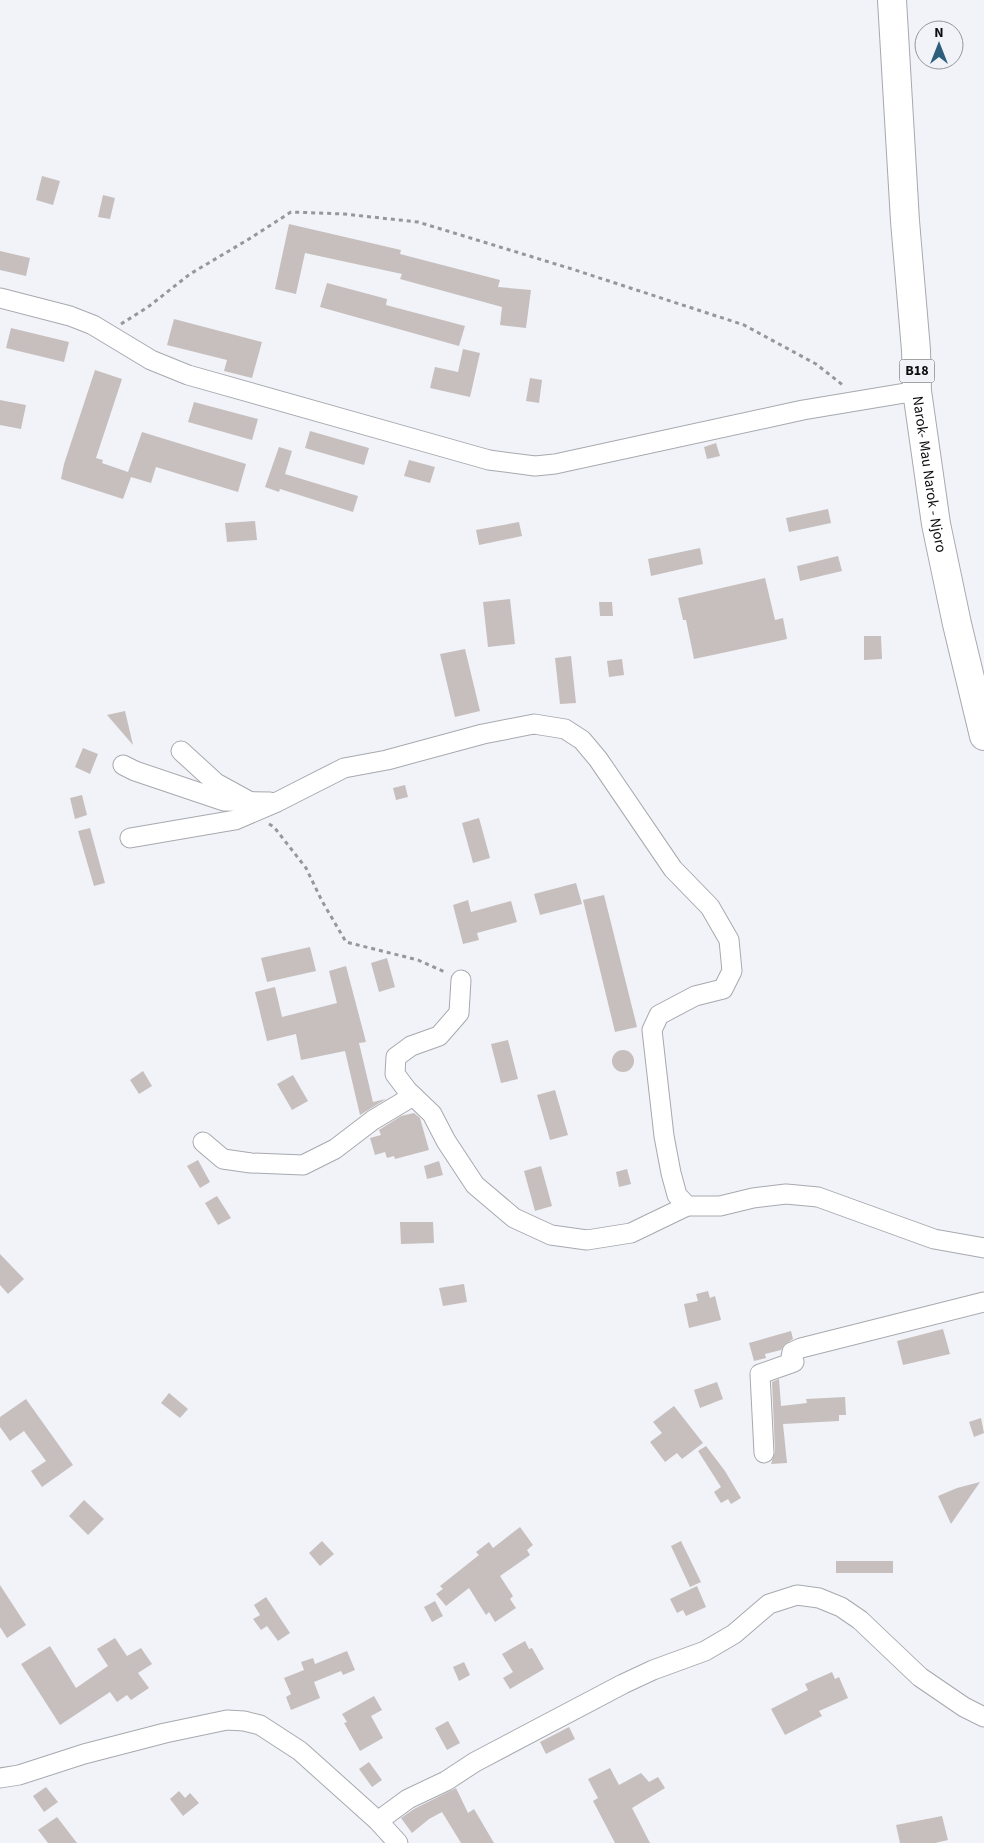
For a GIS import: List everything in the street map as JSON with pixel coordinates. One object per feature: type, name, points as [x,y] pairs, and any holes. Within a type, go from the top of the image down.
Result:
[{"type":"highway","name":"Narok- Mau Narok - Njoro","points":[[892,0],[905,221],[916,350],[917,390],[938,533],[957,624],[984,736]]},
{"type":"street","points":[[0,298],[70,316],[107,332],[151,360],[188,375],[489,460],[535,466],[580,460],[803,410],[917,390]]},
{"type":"street","points":[[123,765],[135,771],[224,801],[252,807],[277,802],[344,768],[387,760],[483,734],[534,724],[565,729],[582,740],[618,787],[673,870],[710,907],[729,940],[732,971],[723,989],[695,996],[659,1015],[652,1030],[664,1136],[671,1173],[678,1195],[687,1206]]},
{"type":"street","points":[[181,751],[216,783],[252,807]]},
{"type":"street","points":[[130,838],[235,820],[252,807]]},
{"type":"street","points":[[461,980],[459,1013],[439,1036],[411,1046],[396,1056],[395,1074],[413,1096],[432,1114],[446,1141],[476,1185],[514,1218],[551,1235],[586,1240],[631,1233],[687,1206],[720,1206],[753,1198],[786,1194],[818,1197],[934,1239],[984,1248]]},
{"type":"street","points":[[203,1142],[223,1159],[250,1163],[303,1165],[335,1149],[373,1120],[413,1096]]},
{"type":"street","points":[[764,1453],[760,1374],[794,1362],[791,1357],[792,1352],[801,1348],[984,1302]]},
{"type":"street","points":[[378,1821],[408,1800],[446,1781],[475,1762],[623,1684],[654,1670],[706,1651],[734,1634],[769,1604],[797,1595],[819,1598],[841,1607],[860,1620],[920,1677],[964,1707],[984,1717]]},
{"type":"street","points":[[0,1778],[19,1775],[124,1743],[174,1731],[227,1720],[244,1721],[260,1725],[300,1751],[378,1821],[398,1843]]},
{"type":"path","points":[[107,332],[148,308],[190,274],[291,212],[344,214],[418,222],[572,269],[744,325],[816,364],[862,400]]},
{"type":"path","points":[[252,807],[274,827],[306,868],[322,901],[346,942],[418,960],[461,980]]},
{"type":"building","points":[[42,176],[60,181],[53,205],[36,200]]},
{"type":"building","points":[[103,195],[115,198],[110,219],[98,217]]},
{"type":"building","points":[[289,224],[401,250],[400,254],[500,280],[498,287],[531,290],[526,328],[500,325],[502,307],[400,279],[402,274],[305,253],[296,294],[275,289]]},
{"type":"building","points":[[0,251],[30,258],[26,276],[0,270]]},
{"type":"building","points":[[327,283],[387,299],[386,305],[465,326],[459,346],[320,307]]},
{"type":"building","points":[[174,319],[262,342],[252,378],[224,371],[227,360],[167,345]]},
{"type":"building","points":[[11,328],[69,342],[64,362],[6,348]]},
{"type":"building","points":[[463,349],[480,353],[470,397],[430,388],[435,367],[458,372]]},
{"type":"building","points":[[95,370],[122,379],[96,458],[103,460],[102,463],[128,472],[142,432],[246,464],[238,492],[156,467],[151,483],[131,477],[123,499],[61,479],[64,464]]},
{"type":"building","points":[[530,378],[542,380],[539,403],[526,401]]},
{"type":"building","points":[[0,400],[26,405],[21,429],[0,425]]},
{"type":"building","points":[[194,402],[258,419],[252,440],[188,422]]},
{"type":"building","points":[[310,431],[369,448],[364,465],[305,448]]},
{"type":"building","points":[[716,443],[720,456],[707,459],[704,447]]},
{"type":"building","points":[[279,447],[292,451],[285,474],[358,496],[353,512],[280,489],[279,492],[265,487]]},
{"type":"building","points":[[409,460],[435,467],[430,483],[404,476]]},
{"type":"building","points":[[828,509],[831,523],[789,532],[786,518]]},
{"type":"building","points":[[255,521],[257,540],[227,542],[225,523]]},
{"type":"building","points":[[519,522],[522,536],[479,545],[476,530]]},
{"type":"building","points":[[700,548],[703,564],[651,576],[648,559]]},
{"type":"building","points":[[838,556],[842,571],[800,581],[797,566]]},
{"type":"building","points":[[765,578],[775,620],[783,618],[787,639],[694,659],[686,620],[683,620],[678,598]]},
{"type":"building","points":[[510,599],[515,644],[488,647],[483,602]]},
{"type":"building","points":[[599,602],[612,602],[613,616],[600,616]]},
{"type":"building","points":[[864,636],[881,636],[882,659],[864,660]]},
{"type":"building","points":[[465,649],[480,711],[455,717],[440,654]]},
{"type":"building","points":[[571,656],[576,703],[560,704],[555,658]]},
{"type":"building","points":[[622,659],[624,675],[609,677],[607,661]]},
{"type":"building","points":[[125,711],[133,745],[107,715]]},
{"type":"building","points":[[83,748],[98,754],[90,774],[75,767]]},
{"type":"building","points":[[405,785],[408,797],[396,800],[393,788]]},
{"type":"building","points":[[82,795],[87,815],[75,819],[70,798]]},
{"type":"building","points":[[479,818],[490,858],[473,863],[462,823]]},
{"type":"building","points":[[90,828],[105,883],[94,886],[78,831]]},
{"type":"building","points":[[576,883],[582,904],[540,915],[534,894]]},
{"type":"building","points":[[604,895],[637,1027],[615,1032],[583,900]]},
{"type":"building","points":[[468,900],[471,912],[511,901],[517,922],[477,933],[479,940],[463,944],[453,905]]},
{"type":"building","points":[[310,947],[316,971],[267,982],[261,958]]},
{"type":"building","points":[[387,958],[395,987],[379,992],[371,963]]},
{"type":"building","points":[[346,966],[366,1042],[359,1043],[373,1102],[386,1099],[360,1115],[345,1051],[301,1060],[296,1034],[267,1041],[255,992],[275,987],[282,1017],[337,1003],[329,971]]},
{"type":"building","points":[[508,1040],[518,1079],[501,1083],[491,1044]]},
{"type":"building","points":[[623,1050],[631,1053],[634,1061],[631,1069],[623,1072],[615,1069],[612,1061],[615,1053]]},
{"type":"building","points":[[143,1071],[152,1086],[139,1094],[130,1080]]},
{"type":"building","points":[[293,1075],[308,1101],[292,1110],[277,1084]]},
{"type":"building","points":[[555,1090],[568,1135],[550,1140],[537,1095]]},
{"type":"building","points":[[414,1113],[420,1118],[429,1150],[395,1159],[394,1156],[387,1158],[385,1152],[375,1155],[370,1138],[381,1135],[379,1130],[401,1116]]},
{"type":"building","points":[[198,1160],[210,1182],[200,1188],[187,1166]]},
{"type":"building","points":[[439,1161],[443,1175],[427,1179],[424,1166]]},
{"type":"building","points":[[541,1166],[552,1206],[535,1211],[524,1171]]},
{"type":"building","points":[[627,1169],[631,1184],[619,1187],[616,1172]]},
{"type":"building","points":[[217,1196],[231,1218],[218,1225],[205,1203]]},
{"type":"building","points":[[400,1222],[433,1222],[434,1243],[401,1244]]},
{"type":"building","points":[[0,1254],[24,1279],[8,1294],[0,1285]]},
{"type":"building","points":[[464,1284],[467,1302],[443,1306],[439,1288]]},
{"type":"building","points":[[708,1291],[710,1298],[715,1296],[721,1320],[689,1328],[684,1304],[698,1301],[696,1294]]},
{"type":"building","points":[[943,1329],[950,1354],[903,1365],[897,1341]]},
{"type":"building","points":[[791,1331],[793,1339],[784,1345],[781,1350],[765,1354],[766,1358],[754,1361],[749,1343]]},
{"type":"building","points":[[779,1379],[781,1406],[807,1403],[806,1399],[845,1397],[846,1415],[839,1415],[839,1421],[783,1424],[787,1463],[771,1464],[775,1452],[772,1382]]},
{"type":"building","points":[[717,1382],[723,1399],[700,1408],[694,1390]]},
{"type":"building","points":[[169,1393],[188,1409],[180,1418],[161,1403]]},
{"type":"building","points":[[26,1399],[73,1465],[42,1487],[31,1471],[46,1461],[24,1431],[10,1441],[0,1427],[0,1417]]},
{"type":"building","points":[[674,1406],[703,1443],[682,1459],[677,1453],[665,1462],[650,1442],[662,1433],[653,1422]]},
{"type":"building","points":[[981,1418],[984,1433],[974,1437],[969,1422]]},
{"type":"building","points":[[706,1446],[725,1471],[741,1498],[731,1504],[728,1499],[721,1503],[714,1492],[721,1487],[698,1451]]},
{"type":"building","points":[[980,1482],[951,1524],[938,1496],[957,1488]]},
{"type":"building","points":[[84,1500],[104,1519],[88,1535],[69,1516]]},
{"type":"building","points":[[520,1527],[533,1545],[527,1550],[530,1555],[500,1576],[513,1596],[510,1599],[516,1608],[495,1622],[489,1612],[486,1615],[469,1588],[446,1606],[436,1594],[443,1589],[440,1586],[479,1555],[476,1552],[489,1542],[493,1548]]},
{"type":"building","points":[[322,1541],[334,1554],[320,1566],[309,1553]]},
{"type":"building","points":[[681,1541],[701,1582],[690,1587],[671,1546]]},
{"type":"building","points":[[836,1561],[893,1561],[893,1573],[836,1573]]},
{"type":"building","points":[[0,1585],[26,1625],[7,1638],[0,1627]]},
{"type":"building","points":[[697,1586],[706,1607],[686,1616],[683,1610],[677,1613],[670,1599]]},
{"type":"building","points":[[266,1597],[290,1633],[278,1641],[267,1626],[261,1630],[253,1619],[260,1615],[254,1605]]},
{"type":"building","points":[[435,1601],[443,1616],[432,1622],[424,1607]]},
{"type":"building","points":[[115,1638],[127,1656],[141,1648],[152,1664],[138,1673],[149,1688],[131,1700],[127,1695],[117,1702],[110,1692],[60,1725],[21,1664],[50,1646],[76,1688],[108,1666],[97,1649]]},
{"type":"building","points":[[525,1641],[529,1649],[532,1648],[544,1669],[510,1689],[503,1678],[513,1672],[502,1654]]},
{"type":"building","points":[[347,1651],[355,1670],[343,1675],[341,1671],[314,1682],[320,1698],[291,1710],[286,1697],[291,1694],[284,1678],[304,1670],[301,1662],[313,1658],[315,1664]]},
{"type":"building","points":[[464,1662],[470,1675],[459,1681],[453,1667]]},
{"type":"building","points":[[832,1672],[835,1679],[839,1677],[848,1698],[819,1711],[822,1716],[785,1735],[771,1709],[808,1690],[805,1684]]},
{"type":"building","points":[[374,1696],[382,1710],[371,1716],[383,1738],[360,1751],[344,1723],[347,1722],[342,1714]]},
{"type":"building","points":[[448,1721],[460,1743],[447,1750],[435,1728]]},
{"type":"building","points":[[569,1727],[575,1739],[546,1754],[540,1742]]},
{"type":"building","points":[[369,1762],[382,1780],[372,1787],[359,1769]]},
{"type":"building","points":[[610,1768],[619,1785],[641,1773],[649,1782],[658,1777],[665,1788],[632,1808],[650,1843],[615,1843],[593,1801],[598,1798],[588,1779]]},
{"type":"building","points":[[46,1787],[58,1802],[44,1812],[33,1796]]},
{"type":"building","points":[[456,1788],[468,1813],[474,1809],[494,1843],[461,1843],[442,1812],[429,1819],[412,1833],[401,1818],[414,1809]]},
{"type":"building","points":[[179,1791],[185,1798],[190,1793],[199,1803],[183,1816],[170,1799]]},
{"type":"building","points":[[942,1816],[948,1840],[935,1843],[900,1843],[896,1825]]},
{"type":"building","points":[[57,1817],[77,1843],[48,1843],[38,1830]]}]
